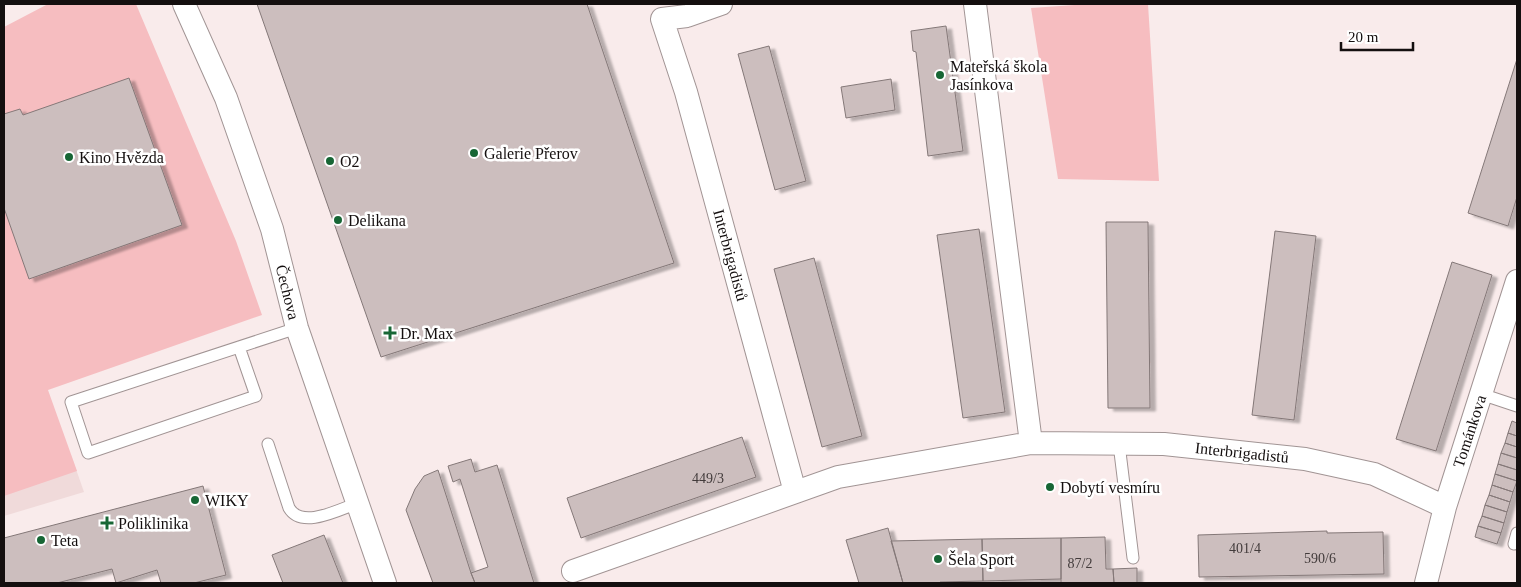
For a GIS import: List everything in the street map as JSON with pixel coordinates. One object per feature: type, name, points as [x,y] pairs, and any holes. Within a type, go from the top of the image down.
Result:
[{"type":"street","name":"Čechova","points":[[184,4],[226,98],[272,229],[297,328],[384,583]]},
{"type":"street","name":"Interbrigadistů","points":[[721,4],[687,16],[662,19],[686,92],[795,492]]},
{"type":"street","points":[[975,4],[1031,443]]},
{"type":"street","name":"Tománkova","points":[[1426,583],[1445,507],[1517,280]]},
{"type":"street","name":"Interbrigadistů","points":[[573,571],[838,477],[1031,443],[1164,444],[1305,459],[1374,474],[1445,507]]},
{"type":"lane","points":[[239,347],[256,396],[88,453],[71,402],[297,328]]},
{"type":"lane","points":[[1481,394],[1517,406]]},
{"type":"lane","points":[[268,444],[289,508],[294,514],[304,518],[314,518],[358,503]]},
{"type":"lane","points":[[1119,444],[1133,558]]},
{"type":"shaded area","points":[[48,4],[136,4],[236,241],[262,315],[48,390],[77,471],[4,496],[4,27]]},
{"type":"shaded area","points":[[1089,4],[1148,4],[1159,181],[1058,179],[1031,8]]},
{"type":"shaded area","points":[[71,455],[84,492],[4,516],[4,474]]},
{"type":"building","name":"Galerie Přerov","points":[[257,4],[587,4],[674,263],[381,357]]},
{"type":"building","points":[[946,26],[963,151],[928,156],[916,52],[913,51],[911,31]]},
{"type":"building","points":[[769,46],[806,181],[775,190],[738,54]]},
{"type":"building","points":[[1517,59],[1517,197],[1508,226],[1468,213]]},
{"type":"building","points":[[129,78],[182,225],[29,279],[4,208],[4,114],[20,109],[23,115]]},
{"type":"building","points":[[891,79],[895,110],[846,118],[841,87]]},
{"type":"building","points":[[1106,222],[1148,222],[1150,408],[1108,408]]},
{"type":"building","points":[[979,229],[1005,412],[963,418],[937,235]]},
{"type":"building","points":[[1275,231],[1316,236],[1294,420],[1252,415]]},
{"type":"building","points":[[814,258],[862,436],[822,447],[774,269]]},
{"type":"building","points":[[1452,262],[1492,275],[1436,451],[1396,439]]},
{"type":"building","points":[[1512,421],[1517,423],[1517,436],[1508,433]]},
{"type":"building","points":[[1508,433],[1517,436],[1517,447],[1505,443]]},
{"type":"building","points":[[742,437],[756,477],[581,538],[567,498]]},
{"type":"building","points":[[1505,443],[1517,447],[1517,458],[1501,453]]},
{"type":"building","points":[[1501,453],[1517,458],[1517,470],[1498,464]]},
{"type":"building","points":[[471,459],[475,472],[497,465],[534,583],[475,583],[471,573],[488,567],[460,479],[453,482],[448,466]]},
{"type":"building","points":[[1498,464],[1517,470],[1517,481],[1495,474]]},
{"type":"building","points":[[438,470],[475,583],[433,583],[406,510],[415,489],[424,476]]},
{"type":"building","points":[[1495,474],[1517,481],[1513,492],[1492,485]]},
{"type":"building","points":[[1492,485],[1513,492],[1510,502],[1489,495]]},
{"type":"building","points":[[203,486],[226,575],[194,583],[161,583],[157,570],[116,583],[112,569],[57,583],[4,583],[4,538]]},
{"type":"building","points":[[1489,495],[1510,502],[1507,512],[1485,505]]},
{"type":"building","points":[[1485,505],[1507,512],[1504,523],[1482,516]]},
{"type":"building","points":[[1482,516],[1504,523],[1501,533],[1478,526]]},
{"type":"building","points":[[1478,526],[1501,533],[1497,544],[1475,537]]},
{"type":"building","points":[[888,528],[903,583],[859,583],[846,540]]},
{"type":"building","points":[[1327,531],[1327,533],[1383,532],[1384,574],[1199,577],[1198,535]]},
{"type":"building","points":[[324,535],[343,583],[283,583],[272,555]]},
{"type":"building","points":[[1105,537],[1106,569],[1113,569],[1114,583],[1061,583],[1061,538]]},
{"type":"building","points":[[1061,538],[1061,579],[983,581],[982,539]]},
{"type":"building","points":[[982,539],[983,581],[940,583],[903,583],[891,541]]},
{"type":"building","points":[[1137,568],[1137,583],[1114,583],[1113,569]]},
{"type":"place","name":"Mateřská škola Jasínkova","points":[[940,75]]},
{"type":"place","name":"Galerie Přerov","points":[[474,153]]},
{"type":"place","name":"Kino Hvězda","points":[[69,157]]},
{"type":"place","name":"O2","points":[[330,161]]},
{"type":"place","name":"Delikana","points":[[338,220]]},
{"type":"place","name":"Dr. Max","points":[[390,333]]},
{"type":"place","name":"Dobytí vesmíru","points":[[1050,487]]},
{"type":"place","name":"WIKY","points":[[195,500]]},
{"type":"place","name":"Poliklinika","points":[[107,523]]},
{"type":"place","name":"Teta","points":[[41,540]]},
{"type":"place","name":"Šela Sport","points":[[938,559]]}]
